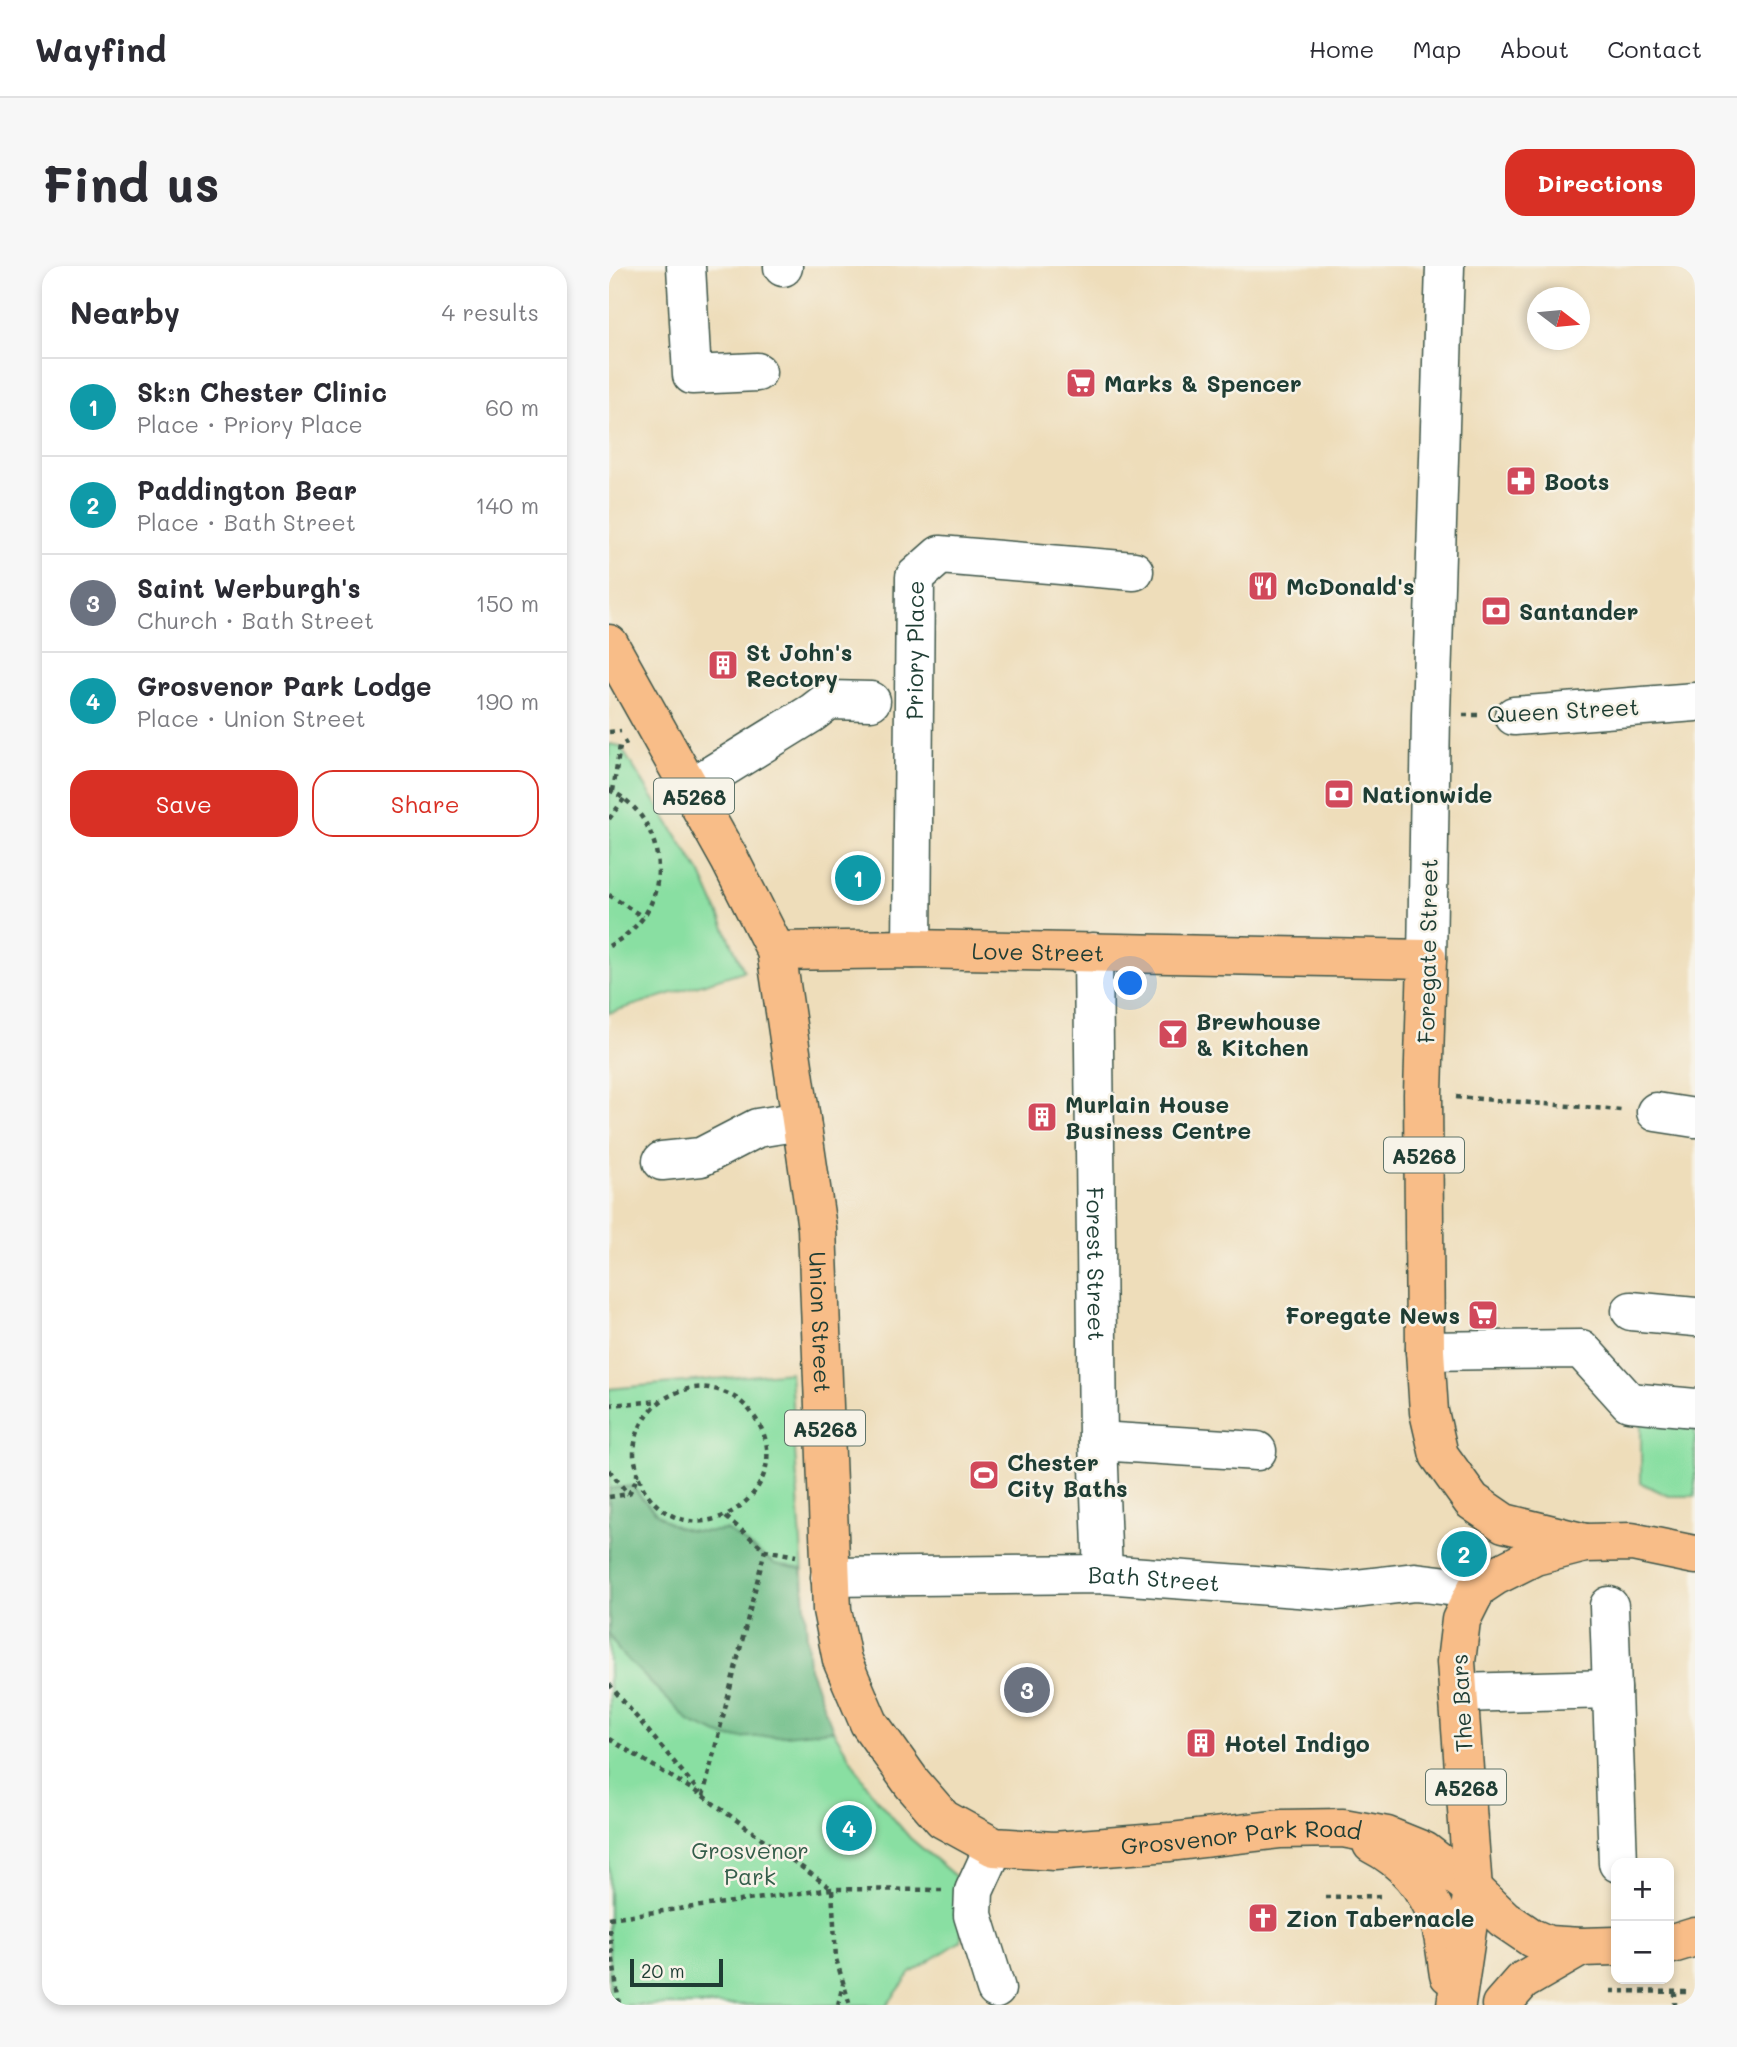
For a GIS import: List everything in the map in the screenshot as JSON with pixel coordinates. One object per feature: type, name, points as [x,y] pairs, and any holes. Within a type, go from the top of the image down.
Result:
[{"type":"highway","name":"A5268","points":[[609,643],[730,860],[776,951]]},
{"type":"highway","name":"Love Street","points":[[776,951],[912,949],[1427,959]]},
{"type":"highway","name":"Union Street","points":[[776,951],[817,1228],[830,1577],[832,1610],[842,1660],[869,1723],[912,1783],[943,1819],[994,1847]]},
{"type":"highway","name":"Foregate Street","points":[[1427,959],[1423,1094],[1425,1351],[1429,1412],[1439,1455],[1472,1501],[1504,1523],[1585,1543]]},
{"type":"highway","name":"A5268","points":[[1632,1542],[1695,1541]]},
{"type":"highway","name":"The Bars","points":[[1473,1889],[1456,1662],[1461,1620],[1477,1588],[1535,1556],[1585,1543],[1632,1542],[1695,1555]]},
{"type":"highway","name":"Grosvenor Park Road","points":[[994,1847],[1054,1851],[1170,1842],[1281,1829],[1343,1828],[1387,1836],[1424,1851],[1473,1889]]},
{"type":"highway","points":[[1343,1828],[1394,1855],[1419,1884],[1440,1922],[1455,2005]]},
{"type":"highway","name":"A5268","points":[[1473,1889],[1504,1919],[1532,1938],[1548,1945],[1598,1947]]},
{"type":"highway","points":[[1455,2005],[1473,1889]]},
{"type":"highway","points":[[1674,1943],[1695,1937]]},
{"type":"highway","points":[[1501,2005],[1522,1981],[1598,1947]]},
{"type":"street","points":[[686,266],[692,375],[757,372]]},
{"type":"street","name":"Foregate Street","points":[[1427,959],[1431,715],[1445,266]]},
{"type":"street","name":"Priory Place","points":[[912,949],[915,577],[940,555],[1134,571]]},
{"type":"street","points":[[689,789],[829,700],[871,701]]},
{"type":"street","name":"Queen Street","points":[[1514,716],[1695,702]]},
{"type":"street","name":"Forest Street","points":[[1093,952],[1098,1441],[1103,1574]]},
{"type":"street","points":[[1656,1112],[1695,1118]]},
{"type":"street","points":[[662,1161],[701,1157],[757,1128],[801,1121]]},
{"type":"street","points":[[1631,1311],[1695,1317]]},
{"type":"street","points":[[1425,1351],[1581,1349],[1629,1402],[1695,1408]]},
{"type":"street","points":[[1098,1441],[1257,1451]]},
{"type":"street","name":"Bath Street","points":[[830,1577],[1103,1574],[1338,1591],[1415,1582],[1457,1587],[1473,1596]]},
{"type":"street","points":[[1609,1606],[1618,1858]]},
{"type":"street","points":[[1458,1693],[1612,1689]]},
{"type":"street","points":[[994,1847],[974,1891],[973,1915],[996,1989]]},
{"type":"street","points":[[1674,1947],[1695,1954]]},
{"type":"path","name":"Queen Street","points":[[1431,715],[1514,716]]},
{"type":"path","points":[[609,946],[627,936],[643,917],[653,898],[658,876],[657,854],[651,833],[639,814],[611,791],[616,782]]},
{"type":"path","points":[[609,819],[624,799]]},
{"type":"path","points":[[609,895],[643,917]]},
{"type":"path","points":[[1423,1094],[1656,1112]]},
{"type":"path","points":[[708,1388],[729,1394],[747,1406],[761,1424],[767,1446],[766,1469],[758,1489],[744,1505],[726,1517],[705,1521],[683,1519],[663,1510],[648,1495],[638,1476],[634,1455],[637,1433],[648,1413],[661,1401],[685,1389],[708,1388]]},
{"type":"path","points":[[609,1405],[661,1401]]},
{"type":"path","points":[[609,1470],[629,1494]]},
{"type":"path","points":[[629,1494],[638,1476]]},
{"type":"path","points":[[609,1497],[629,1494]]},
{"type":"path","points":[[726,1517],[765,1550],[802,1557],[830,1577]]},
{"type":"path","points":[[703,1796],[765,1550]]},
{"type":"path","points":[[609,1684],[703,1796]]},
{"type":"path","points":[[609,1739],[703,1796],[832,1889]]},
{"type":"path","points":[[832,1889],[835,1959],[850,2005]]},
{"type":"path","points":[[609,1918],[832,1889],[974,1891]]},
{"type":"path","points":[[1325,1897],[1395,1896]]},
{"type":"path","points":[[609,1929],[619,2005]]},
{"type":"path","points":[[838,2005],[843,1983]]},
{"type":"path","points":[[1611,1991],[1690,1992]]},
{"type":"path","points":[[1675,1992],[1675,2005]]},
{"type":"green space","points":[[609,744],[620,746],[701,874],[744,971],[609,1013]]},
{"type":"green space","name":"Grosvenor Park","points":[[790,1372],[809,1668],[833,1730],[871,1792],[910,1838],[962,1882],[961,1941],[911,1973],[887,2005],[609,2005],[609,1389]]},
{"type":"green space","points":[[1641,1418],[1695,1422],[1695,1496],[1669,1496],[1641,1483]]},
{"type":"green space","points":[[632,1486],[653,1510],[672,1524],[695,1531],[727,1530],[775,1564],[802,1569],[809,1668],[833,1730],[728,1738],[690,1722],[619,1651],[609,1634],[609,1489]]},
{"type":"place","name":"Marks & Spencer","points":[[1081,383]]},
{"type":"place","name":"Boots","points":[[1521,481]]},
{"type":"place","name":"McDonald's","points":[[1263,586]]},
{"type":"place","name":"Santander","points":[[1496,611]]},
{"type":"place","name":"St John's Rectory","points":[[723,665]]},
{"type":"place","name":"Nationwide","points":[[1339,794]]},
{"type":"place","name":"Sk:n Chester Clinic","points":[[858,878]]},
{"type":"place","name":"Brewhouse & Kitchen","points":[[1173,1034]]},
{"type":"place","name":"Murlain House Business Centre","points":[[1042,1117]]},
{"type":"place","name":"Foregate News","points":[[1483,1315]]},
{"type":"place","name":"Chester City Baths","points":[[984,1475]]},
{"type":"place","name":"Paddington Bear","points":[[1464,1554]]},
{"type":"place","name":"Saint Werburgh's","points":[[1027,1690]]},
{"type":"place","name":"Hotel Indigo","points":[[1201,1743]]},
{"type":"place","name":"Grosvenor Park Lodge","points":[[849,1828]]},
{"type":"place","name":"Zion Tabernacle","points":[[1263,1918]]}]
